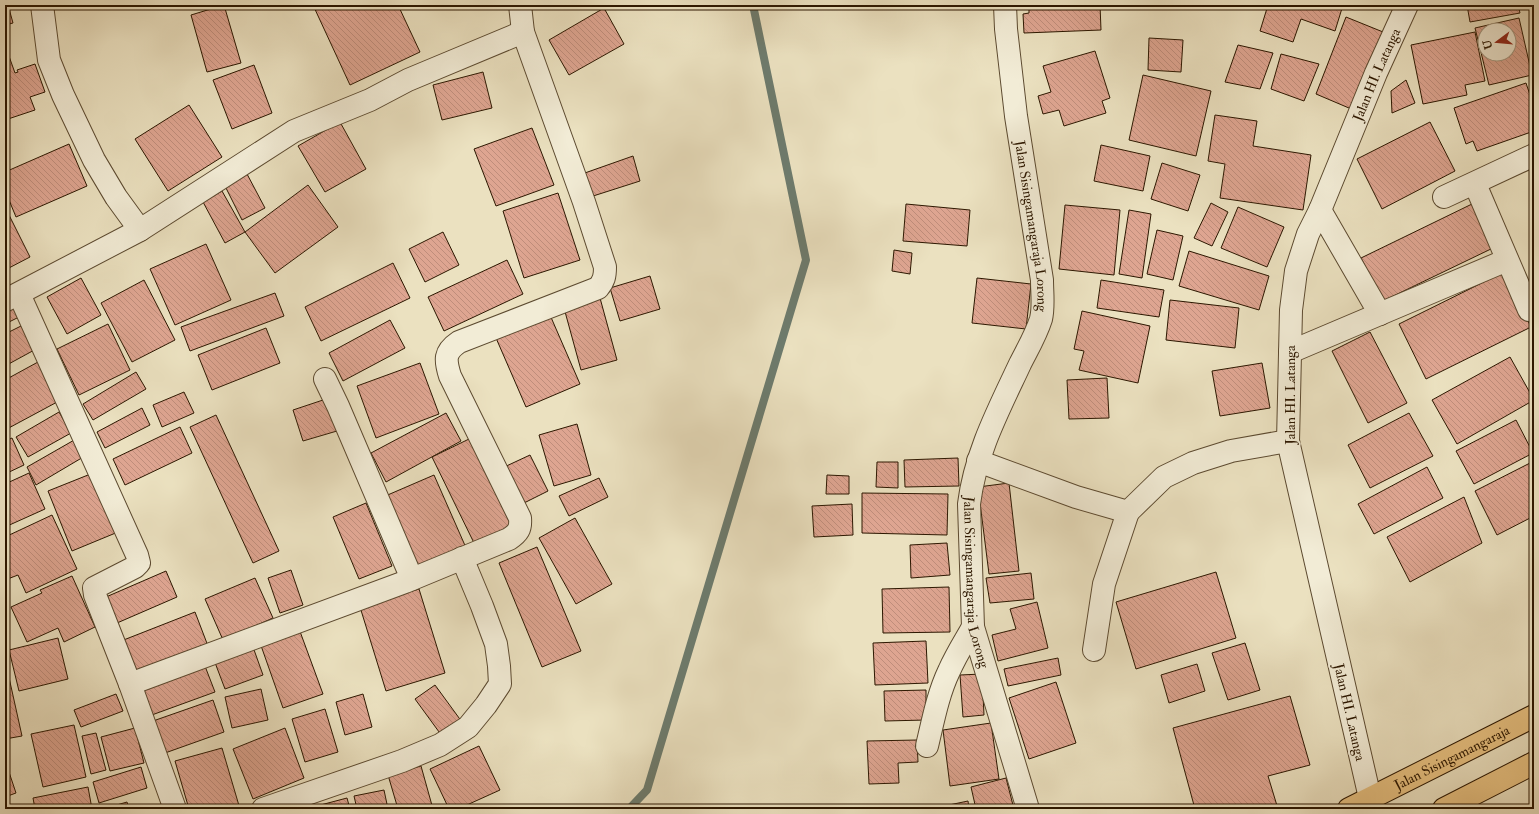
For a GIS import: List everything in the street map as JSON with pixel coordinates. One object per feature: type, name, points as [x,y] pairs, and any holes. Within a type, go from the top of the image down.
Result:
[{"type":"main road","name":"Jalan Sisingamangaraja","points":[[1349,809],[1534,716]]},
{"type":"main road","points":[[1444,809],[1534,763]]},
{"type":"street","points":[[42,5],[49,60],[63,95],[94,160],[116,198],[140,230]]},
{"type":"street","points":[[130,684],[412,579],[509,539],[517,534],[520,528],[520,518],[450,376],[446,366],[446,355],[452,346],[459,342],[598,288],[603,281],[605,274],[605,267],[584,202],[523,32],[520,5]]},
{"type":"street","name":"Jalan Sisingamangaraja Lorong","points":[[1005,5],[1010,69],[1042,280],[1043,300],[1041,319],[999,408],[978,461],[971,487],[969,504],[973,627],[1028,809]]},
{"type":"street","name":"Jalan HI. Latanga","points":[[1370,798],[1288,442],[1291,310],[1296,271],[1308,234],[1320,210],[1376,73],[1407,5]]},
{"type":"street","points":[[175,809],[130,684],[94,595],[94,588],[135,567],[139,563],[12,297],[140,230],[294,131],[370,100],[415,77],[523,32]]},
{"type":"street","points":[[1444,197],[1475,184],[1534,155]]},
{"type":"street","points":[[1475,184],[1529,310]]},
{"type":"street","points":[[1320,210],[1380,314]]},
{"type":"street","points":[[1290,352],[1507,260]]},
{"type":"street","points":[[324,379],[338,406],[412,579]]},
{"type":"street","points":[[1094,650],[1104,584],[1128,512],[1164,477],[1193,462],[1231,451],[1288,442]]},
{"type":"street","points":[[978,461],[1076,497],[1128,512]]},
{"type":"street","points":[[263,809],[402,761],[440,745],[468,727],[486,705],[500,684],[496,644],[462,558]]},
{"type":"street","points":[[927,746],[948,671],[973,627]]},
{"type":"building","points":[[5,5],[8,5],[13,23],[5,25]]},
{"type":"building","points":[[224,5],[241,63],[207,72],[191,15]]},
{"type":"building","points":[[313,5],[398,5],[420,52],[350,85]]},
{"type":"building","points":[[1029,5],[1100,5],[1101,30],[1024,33],[1023,14],[1029,13]]},
{"type":"building","points":[[1268,5],[1343,5],[1335,31],[1301,19],[1293,42],[1260,31]]},
{"type":"building","points":[[1467,5],[1518,5],[1520,13],[1470,22]]},
{"type":"building","points":[[604,8],[624,44],[569,75],[549,40]]},
{"type":"building","points":[[1346,17],[1388,34],[1356,111],[1316,94]]},
{"type":"building","points":[[1519,18],[1532,75],[1489,85],[1483,62],[1517,62],[1517,22],[1501,22]]},
{"type":"building","points":[[1475,32],[1477,42],[1477,62],[1481,62],[1485,81],[1465,85],[1467,95],[1423,104],[1411,45]]},
{"type":"building","points":[[1149,38],[1183,40],[1181,72],[1148,70]]},
{"type":"building","points":[[5,45],[15,73],[18,72],[17,70],[35,64],[45,92],[30,97],[35,110],[5,120]]},
{"type":"building","points":[[1238,45],[1273,53],[1260,89],[1225,82]]},
{"type":"building","points":[[1095,51],[1110,98],[1102,101],[1106,113],[1064,126],[1059,110],[1043,114],[1038,96],[1051,92],[1043,66]]},
{"type":"building","points":[[1281,54],[1319,64],[1304,101],[1271,89]]},
{"type":"building","points":[[254,65],[272,113],[232,129],[213,80]]},
{"type":"building","points":[[483,72],[492,108],[442,120],[433,85]]},
{"type":"building","points":[[1143,75],[1211,91],[1196,156],[1129,140]]},
{"type":"building","points":[[1406,80],[1415,103],[1392,113],[1391,91]]},
{"type":"building","points":[[1526,83],[1534,107],[1534,131],[1477,151],[1473,141],[1466,144],[1454,108]]},
{"type":"building","points":[[189,105],[222,157],[168,191],[135,139]]},
{"type":"building","points":[[1215,115],[1257,121],[1253,146],[1311,155],[1303,210],[1220,198],[1225,164],[1208,161]]},
{"type":"building","points":[[340,122],[366,169],[325,192],[298,146]]},
{"type":"building","points":[[1430,122],[1455,171],[1382,209],[1357,159]]},
{"type":"building","points":[[532,128],[554,185],[496,206],[474,149]]},
{"type":"building","points":[[69,144],[87,186],[16,217],[9,200],[5,201],[5,172]]},
{"type":"building","points":[[1101,145],[1150,156],[1143,191],[1094,181]]},
{"type":"building","points":[[633,156],[640,181],[590,197],[582,174]]},
{"type":"building","points":[[1162,163],[1200,175],[1188,211],[1151,199]]},
{"type":"building","points":[[247,174],[265,208],[242,220],[225,186]]},
{"type":"building","points":[[308,185],[338,227],[275,273],[245,232]]},
{"type":"building","points":[[222,191],[245,232],[225,243],[203,202]]},
{"type":"building","points":[[558,193],[580,260],[524,278],[503,211]]},
{"type":"building","points":[[1211,203],[1228,212],[1212,246],[1194,238]]},
{"type":"building","points":[[906,204],[970,210],[967,246],[903,241]]},
{"type":"building","points":[[1472,204],[1493,248],[1383,301],[1361,258]]},
{"type":"building","points":[[1065,205],[1120,210],[1114,275],[1059,269]]},
{"type":"building","points":[[5,207],[30,257],[5,270]]},
{"type":"building","points":[[1238,207],[1284,227],[1267,267],[1221,248]]},
{"type":"building","points":[[1129,210],[1151,214],[1142,278],[1119,274]]},
{"type":"building","points":[[1157,230],[1183,236],[1173,280],[1147,274]]},
{"type":"building","points":[[443,232],[459,265],[425,282],[409,249]]},
{"type":"building","points":[[206,244],[231,300],[175,325],[150,269]]},
{"type":"building","points":[[894,250],[912,253],[910,274],[892,271]]},
{"type":"building","points":[[1189,251],[1269,276],[1259,310],[1179,286]]},
{"type":"building","points":[[507,260],[523,294],[444,331],[428,297]]},
{"type":"building","points":[[393,263],[410,298],[321,341],[305,307]]},
{"type":"building","points":[[1504,272],[1531,327],[1426,379],[1399,324]]},
{"type":"building","points":[[650,276],[660,309],[620,321],[610,288]]},
{"type":"building","points":[[81,278],[101,315],[67,334],[47,297]]},
{"type":"building","points":[[977,278],[1031,284],[1026,329],[972,323]]},
{"type":"building","points":[[144,280],[175,340],[132,362],[101,303]]},
{"type":"building","points":[[1101,280],[1164,290],[1159,317],[1097,308]]},
{"type":"building","points":[[275,293],[284,316],[190,351],[181,327]]},
{"type":"building","points":[[600,298],[617,360],[581,370],[564,308]]},
{"type":"building","points":[[14,300],[21,316],[5,324],[5,305]]},
{"type":"building","points":[[1170,300],[1239,308],[1235,348],[1166,340]]},
{"type":"building","points":[[1082,311],[1150,326],[1138,383],[1079,370],[1084,351],[1074,349]]},
{"type":"building","points":[[550,315],[580,384],[526,407],[496,338]]},
{"type":"building","points":[[390,320],[405,348],[343,381],[329,353]]},
{"type":"building","points":[[25,324],[38,348],[5,366],[5,334]]},
{"type":"building","points":[[108,324],[130,370],[79,395],[57,349]]},
{"type":"building","points":[[266,328],[280,363],[212,390],[198,355]]},
{"type":"building","points":[[1370,332],[1407,403],[1368,423],[1332,351]]},
{"type":"building","points":[[1510,357],[1534,400],[1457,444],[1432,400]]},
{"type":"building","points":[[38,362],[59,401],[5,430],[5,380]]},
{"type":"building","points":[[420,363],[439,414],[376,438],[357,386]]},
{"type":"building","points":[[1262,363],[1270,408],[1220,416],[1212,371]]},
{"type":"building","points":[[136,372],[146,389],[93,420],[83,404]]},
{"type":"building","points":[[1107,378],[1109,418],[1069,419],[1067,380]]},
{"type":"building","points":[[184,392],[194,413],[162,427],[153,405]]},
{"type":"building","points":[[326,399],[337,431],[303,441],[293,410]]},
{"type":"building","points":[[142,408],[150,425],[105,448],[97,432]]},
{"type":"building","points":[[59,412],[71,433],[28,457],[16,437]]},
{"type":"building","points":[[446,413],[461,441],[386,482],[371,453]]},
{"type":"building","points":[[1409,413],[1433,456],[1370,488],[1348,445]]},
{"type":"building","points":[[216,415],[279,551],[253,563],[190,427]]},
{"type":"building","points":[[1516,420],[1533,453],[1474,484],[1456,451]]},
{"type":"building","points":[[577,424],[591,475],[554,486],[539,435]]},
{"type":"building","points":[[180,427],[192,453],[125,485],[113,459]]},
{"type":"building","points":[[12,438],[24,465],[5,474],[5,441]]},
{"type":"building","points":[[76,439],[85,456],[36,485],[27,467]]},
{"type":"building","points":[[469,439],[512,527],[475,545],[432,457]]},
{"type":"building","points":[[530,455],[548,491],[518,506],[500,469]]},
{"type":"building","points":[[958,458],[959,486],[905,487],[904,460]]},
{"type":"building","points":[[1534,461],[1534,516],[1497,535],[1475,491]]},
{"type":"building","points":[[877,462],[898,462],[898,488],[876,487]]},
{"type":"building","points":[[1427,467],[1443,498],[1374,534],[1358,504]]},
{"type":"building","points":[[29,473],[45,509],[5,527],[5,484]]},
{"type":"building","points":[[93,473],[118,532],[72,551],[48,491]]},
{"type":"building","points":[[434,475],[467,550],[416,573],[383,497]]},
{"type":"building","points":[[827,475],[849,476],[849,494],[826,494]]},
{"type":"building","points":[[599,478],[608,497],[569,516],[559,496]]},
{"type":"building","points":[[1009,483],[1019,571],[989,574],[978,487]]},
{"type":"building","points":[[862,493],[948,494],[947,535],[862,533]]},
{"type":"building","points":[[1464,497],[1482,543],[1410,582],[1387,537]]},
{"type":"building","points":[[366,503],[392,566],[359,579],[333,517]]},
{"type":"building","points":[[852,504],[853,535],[814,537],[812,506]]},
{"type":"building","points":[[52,515],[77,569],[26,593],[18,575],[5,580],[5,537]]},
{"type":"building","points":[[575,518],[612,584],[576,604],[539,538]]},
{"type":"building","points":[[947,543],[950,575],[911,578],[910,545]]},
{"type":"building","points":[[537,547],[581,651],[542,667],[499,563]]},
{"type":"building","points":[[291,570],[303,605],[280,613],[268,578]]},
{"type":"building","points":[[166,571],[177,597],[117,623],[106,597]]},
{"type":"building","points":[[1216,572],[1236,638],[1136,669],[1116,602]]},
{"type":"building","points":[[1031,573],[1034,599],[990,603],[986,578]]},
{"type":"building","points":[[72,576],[95,627],[64,642],[58,628],[27,642],[11,607],[42,593],[40,590]]},
{"type":"building","points":[[255,578],[273,618],[223,640],[205,599]]},
{"type":"building","points":[[949,587],[950,632],[883,633],[882,589]]},
{"type":"building","points":[[419,589],[445,673],[386,691],[360,607]]},
{"type":"building","points":[[1037,602],[1048,648],[998,661],[992,635],[1016,629],[1010,609]]},
{"type":"building","points":[[195,612],[208,646],[135,675],[121,641]]},
{"type":"building","points":[[298,626],[323,694],[283,708],[259,640]]},
{"type":"building","points":[[58,638],[68,679],[19,691],[9,650]]},
{"type":"building","points":[[926,641],[928,683],[875,685],[873,643]]},
{"type":"building","points":[[1245,643],[1260,690],[1228,700],[1212,653]]},
{"type":"building","points":[[253,647],[263,675],[225,689],[214,660]]},
{"type":"building","points":[[1058,658],[1061,675],[1008,686],[1004,669]]},
{"type":"building","points":[[203,661],[215,692],[149,716],[138,685]]},
{"type":"building","points":[[1197,664],[1205,691],[1169,703],[1161,675]]},
{"type":"building","points":[[8,673],[22,736],[5,739],[5,674]]},
{"type":"building","points":[[982,674],[984,715],[963,717],[960,675]]},
{"type":"building","points":[[1056,682],[1076,743],[1029,759],[1009,698]]},
{"type":"building","points":[[435,685],[462,722],[442,736],[415,699]]},
{"type":"building","points":[[261,689],[268,720],[232,728],[225,697]]},
{"type":"building","points":[[926,690],[926,720],[885,721],[884,691]]},
{"type":"building","points":[[116,694],[123,711],[81,727],[74,710]]},
{"type":"building","points":[[363,694],[372,727],[345,735],[336,702]]},
{"type":"building","points":[[1290,696],[1310,765],[1268,776],[1278,809],[1195,809],[1173,728]]},
{"type":"building","points":[[213,700],[224,732],[165,753],[153,721]]},
{"type":"building","points":[[325,709],[338,752],[305,762],[292,719]]},
{"type":"building","points":[[991,723],[999,779],[950,786],[943,730]]},
{"type":"building","points":[[74,725],[86,777],[43,787],[31,734]]},
{"type":"building","points":[[135,728],[144,763],[110,771],[101,737]]},
{"type":"building","points":[[285,728],[304,778],[253,799],[233,749]]},
{"type":"building","points":[[96,733],[106,770],[91,774],[82,736]]},
{"type":"building","points":[[917,740],[918,762],[898,763],[899,783],[869,784],[867,741]]},
{"type":"building","points":[[479,746],[500,790],[458,809],[449,809],[430,769]]},
{"type":"building","points":[[222,748],[240,809],[189,809],[175,761]]},
{"type":"building","points":[[5,760],[16,793],[5,797]]},
{"type":"building","points":[[421,766],[433,809],[398,809],[388,775]]},
{"type":"building","points":[[141,767],[147,788],[99,803],[93,782]]},
{"type":"building","points":[[1006,778],[1014,809],[976,809],[971,787]]},
{"type":"building","points":[[88,787],[92,809],[35,809],[33,798]]},
{"type":"building","points":[[384,790],[388,809],[357,809],[354,796]]},
{"type":"building","points":[[347,798],[350,809],[313,809],[313,807]]},
{"type":"building","points":[[968,801],[969,809],[930,809]]},
{"type":"building","points":[[127,802],[129,809],[103,809]]},
{"type":"waterway","points":[[629,809],[647,790],[806,260],[753,5]]}]
